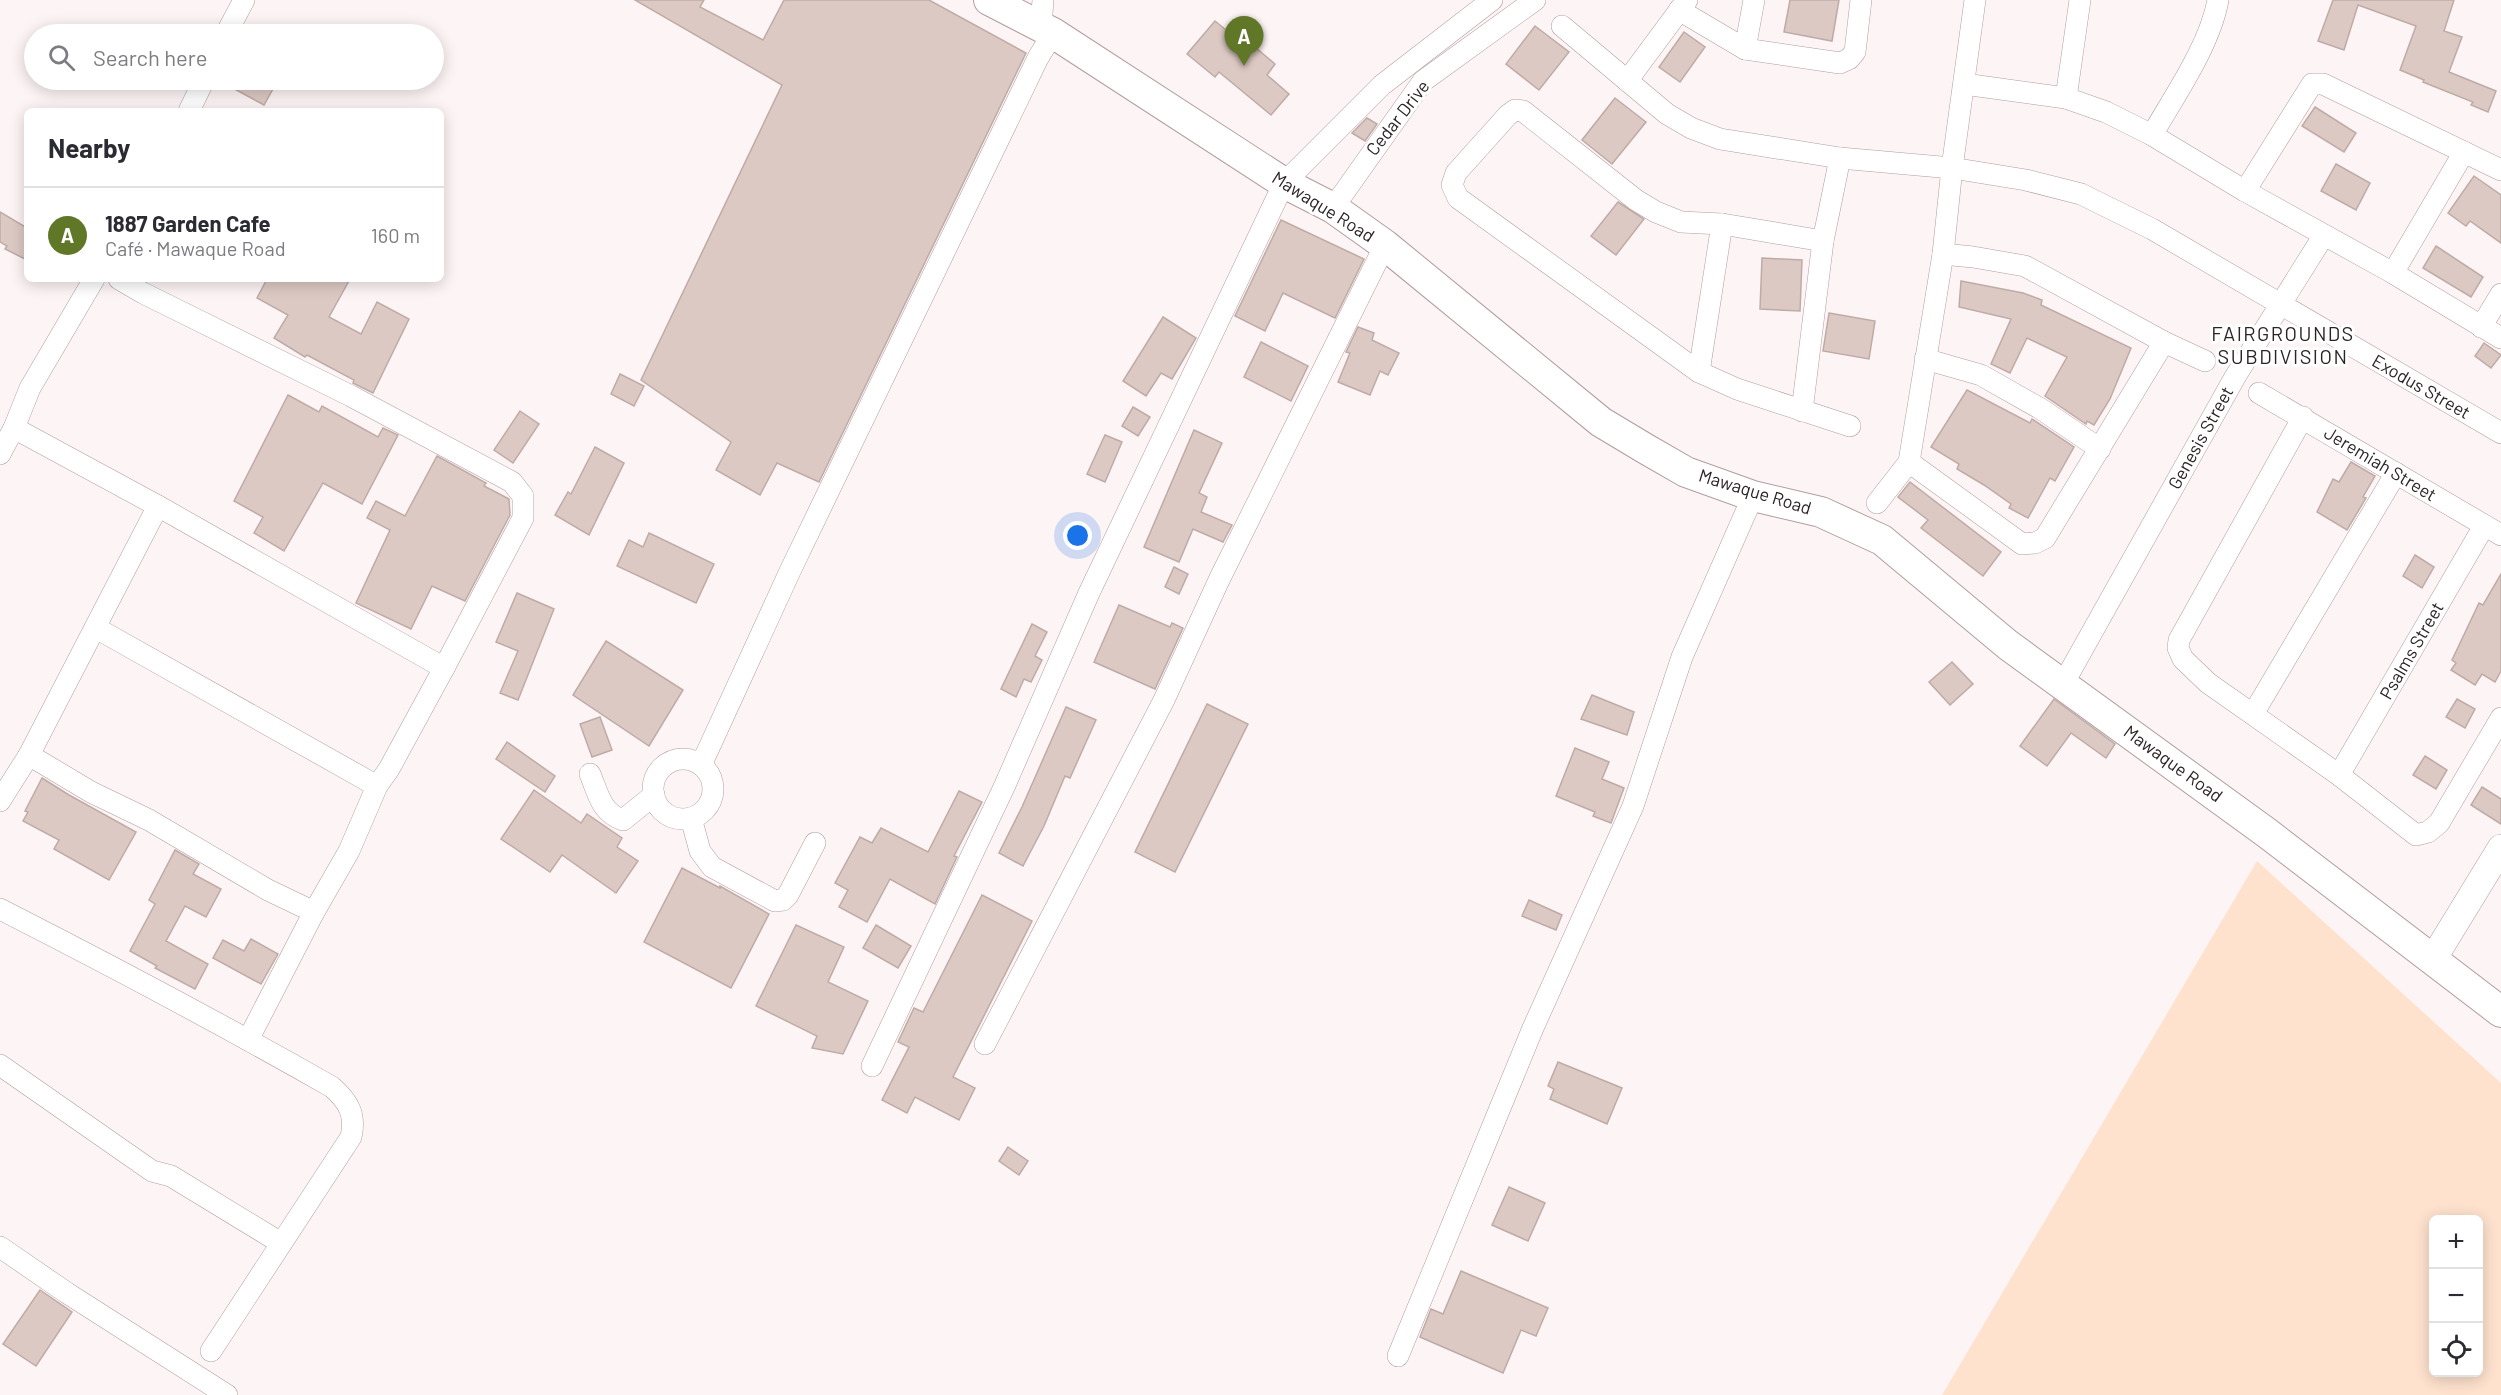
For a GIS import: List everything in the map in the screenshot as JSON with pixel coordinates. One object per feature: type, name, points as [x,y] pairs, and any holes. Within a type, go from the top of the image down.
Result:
[{"type":"main road","name":"Mawaque Road","points":[[989,0],[1045,20],[1284,183],[1333,208],[1385,245],[1601,422],[1686,472],[1753,496],[1821,512],[1882,540],[2008,645],[2267,832],[2501,1012]]},
{"type":"street","points":[[231,24],[244,0]]},
{"type":"street","name":"Cedar Drive","points":[[872,1066],[1005,785],[1089,593],[1284,183],[1382,85],[1492,0]]},
{"type":"street","name":"Cedar Drive","points":[[1333,208],[1423,81],[1535,0]]},
{"type":"street","points":[[1745,49],[1754,0]]},
{"type":"street","points":[[1627,81],[1683,5],[1745,49],[1840,63],[1849,59],[1855,52],[1861,0]]},
{"type":"street","points":[[1877,503],[1909,462],[1943,254],[1952,168],[1975,0]]},
{"type":"street","points":[[2066,98],[2080,0]]},
{"type":"street","points":[[2152,135],[2190,70],[2216,12],[2218,0]]},
{"type":"street","points":[[702,763],[796,558],[1038,58],[1045,20]]},
{"type":"street","name":"Exodus Street","points":[[1562,26],[1667,114],[1691,128],[1720,139],[1840,158],[1952,168],[2026,180],[2081,194],[2152,229],[2501,433]]},
{"type":"street","points":[[1964,84],[2066,98],[2106,112],[2152,135],[2245,191],[2393,273],[2501,338]]},
{"type":"street","points":[[2245,191],[2312,84],[2323,84],[2501,170]]},
{"type":"street","points":[[190,108],[199,90]]},
{"type":"street","points":[[1823,241],[1722,224],[1681,222],[1656,212],[1636,200],[1523,111],[1515,110],[1508,115],[1456,173],[1452,185],[1458,198],[1699,372],[1737,390],[1850,426]]},
{"type":"street","points":[[2393,273],[2464,152]]},
{"type":"street","points":[[1802,411],[1823,241],[1840,158]]},
{"type":"street","points":[[1699,372],[1722,224]]},
{"type":"street","name":"Genesis Street","points":[[2063,684],[2235,377],[2324,235]]},
{"type":"street","points":[[985,1044],[1164,700],[1219,579],[1385,245]]},
{"type":"street","points":[[1943,254],[2025,266],[2164,342],[2205,361]]},
{"type":"street","points":[[0,454],[14,428],[30,388],[92,282]]},
{"type":"street","points":[[124,282],[351,396],[512,482],[523,496],[523,518],[389,769],[376,786],[349,851],[314,912],[248,1040]]},
{"type":"street","points":[[2481,327],[2501,294]]},
{"type":"street","points":[[1909,462],[2022,544],[2035,543],[2045,538],[2164,342]]},
{"type":"street","points":[[1925,359],[1981,375],[2041,409],[2100,449]]},
{"type":"street","name":"Jeremiah Street","points":[[2259,393],[2492,531]]},
{"type":"street","points":[[2303,417],[2179,640],[2178,648],[2182,659],[2208,683],[2339,775],[2416,835],[2428,832],[2439,823],[2501,718]]},
{"type":"street","points":[[14,428],[158,506],[444,668]]},
{"type":"street","points":[[2253,714],[2396,473]]},
{"type":"street","points":[[1398,1356],[1533,1028],[1633,806],[1682,657],[1753,496]]},
{"type":"street","points":[[0,801],[28,755],[158,506]]},
{"type":"street","name":"Psalms Street","points":[[2339,775],[2492,531]]},
{"type":"street","points":[[96,628],[376,786]]},
{"type":"street","points":[[28,755],[91,792],[150,820],[268,890],[314,912]]},
{"type":"street","points":[[682,759],[702,763],[711,775],[713,788],[711,801],[703,812],[691,818],[682,819],[664,812],[654,795],[654,785],[663,767],[671,761],[682,759]]},
{"type":"street","points":[[590,774],[603,807],[611,816],[623,820],[654,795]]},
{"type":"street","points":[[691,818],[700,851],[711,867],[775,901],[783,900],[788,895],[815,843]]},
{"type":"street","points":[[2433,959],[2501,848]]},
{"type":"street","points":[[0,909],[248,1040],[332,1087],[344,1098],[354,1123],[351,1137],[211,1351]]},
{"type":"street","points":[[0,1065],[152,1171],[171,1176],[281,1243]]},
{"type":"street","points":[[0,1247],[67,1293],[227,1395]]},
{"type":"shaded area","points":[[2257,861],[2501,1083],[2501,1395],[1942,1395]]},
{"type":"building","points":[[635,0],[704,0],[700,7],[763,40],[784,0],[929,0],[1026,53],[819,482],[777,463],[760,495],[716,470],[731,442],[641,380],[782,85]]},
{"type":"building","points":[[1790,0],[1839,0],[1832,41],[1784,32]]},
{"type":"building","points":[[2333,0],[2454,0],[2444,31],[2462,37],[2449,72],[2496,91],[2488,112],[2471,105],[2473,102],[2400,70],[2416,26],[2358,5],[2344,50],[2318,41]]},
{"type":"building","points":[[1215,21],[1246,46],[1249,42],[1275,64],[1267,75],[1289,94],[1271,115],[1219,72],[1215,77],[1187,54]]},
{"type":"building","points":[[1535,26],[1569,52],[1539,90],[1506,64]]},
{"type":"building","points":[[1684,32],[1705,47],[1680,82],[1659,67]]},
{"type":"building","points":[[236,90],[272,90],[264,105]]},
{"type":"building","points":[[1615,98],[1646,122],[1612,164],[1582,140]]},
{"type":"building","points":[[2315,107],[2356,133],[2344,152],[2302,126]]},
{"type":"building","points":[[1367,118],[1377,124],[1365,141],[1352,133]]},
{"type":"building","points":[[2336,164],[2370,183],[2356,210],[2321,191]]},
{"type":"building","points":[[2474,176],[2501,195],[2501,243],[2470,221],[2466,226],[2448,213]]},
{"type":"building","points":[[1618,202],[1644,219],[1616,255],[1591,236]]},
{"type":"building","points":[[0,212],[24,226],[24,258],[5,249],[7,246],[0,242]]},
{"type":"building","points":[[1281,220],[1364,259],[1335,318],[1283,293],[1265,331],[1235,316]]},
{"type":"building","points":[[2436,246],[2483,277],[2471,297],[2423,268]]},
{"type":"building","points":[[1762,258],[1802,260],[1800,311],[1760,309]]},
{"type":"building","points":[[1961,281],[2023,293],[2042,300],[2041,305],[2131,348],[2110,399],[2094,425],[2087,421],[2086,424],[2045,396],[2067,357],[2027,338],[2010,373],[1991,364],[2011,319],[1959,307]]},
{"type":"building","points":[[265,282],[348,282],[329,317],[361,334],[377,302],[409,319],[373,393],[353,383],[354,380],[307,355],[305,357],[274,338],[288,315],[257,298]]},
{"type":"building","points":[[1829,313],[1875,321],[1869,359],[1823,351]]},
{"type":"building","points":[[1163,317],[1196,338],[1172,379],[1161,373],[1146,396],[1123,381]]},
{"type":"building","points":[[1358,327],[1374,333],[1372,340],[1399,353],[1388,375],[1380,371],[1370,395],[1338,382],[1350,353],[1346,352]]},
{"type":"building","points":[[1261,342],[1308,366],[1291,401],[1244,377]]},
{"type":"building","points":[[2484,343],[2501,355],[2491,368],[2475,356]]},
{"type":"building","points":[[620,374],[644,386],[634,406],[611,394]]},
{"type":"building","points":[[1967,390],[2030,423],[2032,419],[2074,447],[2055,481],[2050,478],[2028,518],[2009,508],[2011,504],[1957,469],[1959,464],[1931,447]]},
{"type":"building","points":[[288,395],[319,412],[322,406],[378,437],[383,428],[398,435],[362,504],[323,483],[284,551],[254,533],[263,517],[234,501]]},
{"type":"building","points":[[1133,407],[1150,417],[1138,436],[1122,426]]},
{"type":"building","points":[[520,411],[539,424],[513,463],[494,450]]},
{"type":"building","points":[[1194,430],[1222,443],[1199,493],[1207,497],[1201,512],[1232,525],[1223,542],[1193,529],[1179,562],[1144,547]]},
{"type":"building","points":[[1105,435],[1122,442],[1105,482],[1087,474]]},
{"type":"building","points":[[595,447],[624,463],[589,535],[555,515],[568,492],[571,494]]},
{"type":"building","points":[[437,456],[486,483],[484,486],[509,499],[510,515],[465,601],[432,586],[411,629],[356,603],[390,530],[367,518],[376,501],[405,516]]},
{"type":"building","points":[[2351,462],[2375,476],[2363,497],[2366,498],[2347,530],[2317,512],[2333,479],[2339,482]]},
{"type":"building","points":[[1910,482],[2001,552],[1983,576],[1921,528],[1928,520],[1898,497]]},
{"type":"building","points":[[649,533],[714,564],[696,603],[617,566],[629,540],[643,547]]},
{"type":"building","points":[[2415,555],[2434,567],[2422,588],[2403,576]]},
{"type":"building","points":[[1174,567],[1188,574],[1179,594],[1165,587]]},
{"type":"building","points":[[2501,574],[2501,671],[2495,682],[2482,674],[2475,685],[2451,670],[2456,663],[2452,660],[2479,603],[2483,605]]},
{"type":"building","points":[[517,593],[554,609],[518,700],[500,693],[518,651],[496,642]]},
{"type":"building","points":[[1119,605],[1170,627],[1172,623],[1183,628],[1155,689],[1094,662]]},
{"type":"building","points":[[1032,624],[1047,632],[1035,656],[1042,660],[1031,682],[1024,679],[1016,697],[1001,689]]},
{"type":"building","points":[[606,641],[683,690],[649,746],[573,695]]},
{"type":"building","points":[[1952,662],[1973,684],[1950,705],[1929,682]]},
{"type":"building","points":[[1592,695],[1634,712],[1627,735],[1581,719]]},
{"type":"building","points":[[2054,699],[2115,744],[2106,758],[2071,733],[2047,766],[2020,746]]},
{"type":"building","points":[[2457,699],[2475,709],[2465,728],[2446,717]]},
{"type":"building","points":[[1207,704],[1248,724],[1175,872],[1135,852]]},
{"type":"building","points":[[1066,707],[1096,720],[1070,778],[1065,776],[1044,826],[1023,866],[999,853]]},
{"type":"building","points":[[600,717],[612,750],[592,757],[580,724]]},
{"type":"building","points":[[507,742],[555,776],[545,792],[496,759]]},
{"type":"building","points":[[1575,748],[1609,762],[1602,779],[1624,788],[1611,823],[1593,816],[1595,812],[1556,796]]},
{"type":"building","points":[[2425,756],[2447,770],[2436,789],[2413,775]]},
{"type":"building","points":[[42,778],[136,832],[109,880],[54,849],[59,840],[23,821],[28,812],[25,811]]},
{"type":"building","points":[[2482,787],[2501,799],[2501,824],[2471,805]]},
{"type":"building","points":[[534,790],[581,823],[587,814],[622,838],[617,847],[638,861],[616,893],[562,855],[550,872],[501,839]]},
{"type":"building","points":[[959,791],[982,802],[954,856],[957,857],[935,904],[890,879],[867,922],[839,907],[848,890],[835,883],[860,837],[872,843],[881,828],[928,852]]},
{"type":"building","points":[[175,850],[199,864],[193,874],[221,889],[206,917],[185,906],[166,941],[208,964],[195,989],[155,968],[157,966],[130,951],[155,904],[149,900]]},
{"type":"building","points":[[682,868],[720,888],[720,886],[769,914],[731,988],[644,942]]},
{"type":"building","points":[[982,895],[1032,921],[953,1077],[975,1088],[959,1120],[915,1097],[907,1113],[882,1100],[909,1047],[898,1042],[914,1008],[923,1012]]},
{"type":"building","points":[[1529,900],[1562,915],[1556,930],[1522,916]]},
{"type":"building","points":[[796,925],[844,947],[828,982],[868,1001],[843,1054],[812,1048],[817,1036],[756,1006]]},
{"type":"building","points":[[876,925],[911,946],[898,968],[863,948]]},
{"type":"building","points":[[251,939],[278,954],[261,984],[213,958],[223,940],[244,951]]},
{"type":"building","points":[[1558,1062],[1622,1088],[1607,1124],[1550,1099],[1554,1089],[1548,1086]]},
{"type":"building","points":[[1008,1147],[1028,1161],[1019,1175],[999,1161]]},
{"type":"building","points":[[1509,1187],[1545,1203],[1528,1241],[1492,1225]]},
{"type":"building","points":[[1461,1271],[1548,1308],[1536,1336],[1521,1330],[1503,1373],[1420,1337],[1431,1309],[1443,1314]]},
{"type":"building","points":[[40,1290],[72,1312],[36,1366],[3,1344]]},
{"type":"place","name":"1887 Garden Cafe","points":[[1244,66]]},
{"type":"district","name":"FAIRGROUNDS SUBDIVISION","points":[[2283,346]]}]
